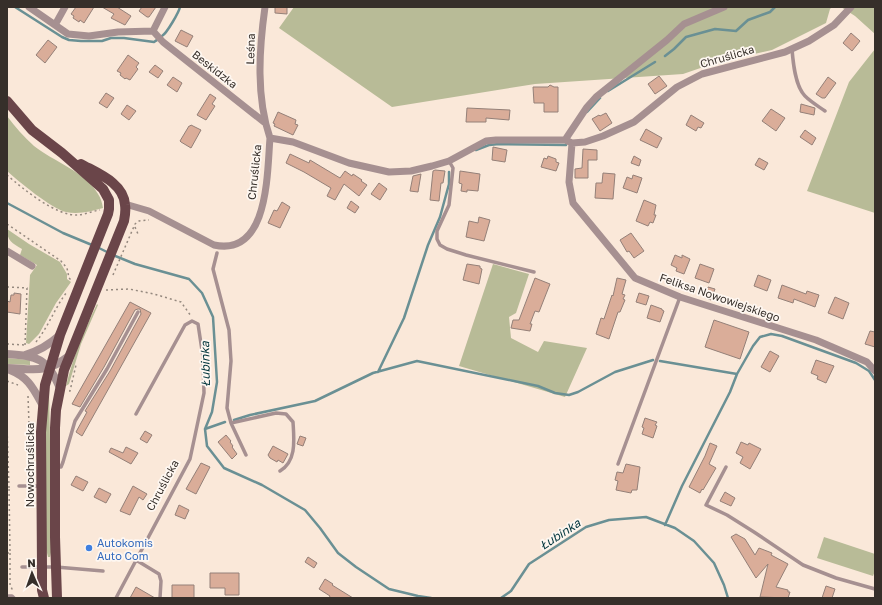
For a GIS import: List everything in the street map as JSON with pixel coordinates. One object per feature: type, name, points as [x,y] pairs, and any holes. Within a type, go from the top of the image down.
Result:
[{"type":"main road","points":[[7,101],[32,130],[103,188],[109,208],[60,335]]},
{"type":"main road","points":[[57,598],[55,422],[60,388],[69,356],[102,289],[124,221],[125,204],[120,191],[112,182],[62,153]]},
{"type":"main road","points":[[109,208],[125,204]]},
{"type":"main road","name":"Nowochruślicka","points":[[44,598],[42,590],[42,567],[36,486],[42,404],[45,385],[60,335]]},
{"type":"street","points":[[29,7],[68,34],[89,36],[118,32],[155,33],[165,7]]},
{"type":"street","points":[[55,25],[65,7]]},
{"type":"street","name":"Leśna","points":[[265,7],[261,35],[261,90],[264,122],[270,138]]},
{"type":"street","points":[[565,140],[587,107],[596,97],[662,44],[684,24],[724,7]]},
{"type":"street","name":"Chruślicka","points":[[125,204],[149,211],[214,245],[225,247],[238,244],[250,234],[261,212],[266,191],[270,138],[293,142],[349,163],[389,172],[411,171],[449,161],[486,141],[491,140],[565,140],[572,143],[585,142],[603,136],[634,122],[677,88],[702,74],[785,52],[809,41],[834,25],[851,7]]},
{"type":"street","name":"Beskidzka","points":[[155,33],[163,42],[264,122]]},
{"type":"street","name":"Feliksa Nowowiejskiego","points":[[572,143],[569,182],[573,203],[635,278],[680,297],[816,340],[867,362],[875,372]]},
{"type":"street","points":[[7,250],[32,266]]},
{"type":"street","points":[[24,355],[39,351],[60,335]]},
{"type":"street","points":[[7,354],[24,355],[44,362],[50,368],[60,388]]},
{"type":"street","points":[[7,369],[50,368],[69,356]]},
{"type":"street","points":[[7,369],[25,378],[42,404]]},
{"type":"lane","points":[[792,49],[793,63],[797,80],[804,95],[825,111]]},
{"type":"lane","points":[[449,161],[453,168],[449,205],[437,231],[437,240],[440,246],[466,255],[534,272]]},
{"type":"lane","points":[[217,253],[213,269],[229,330],[230,361],[227,408],[231,424],[246,455]]},
{"type":"lane","points":[[618,464],[680,297]]},
{"type":"lane","points":[[55,468],[61,466],[75,421],[138,312]]},
{"type":"lane","points":[[136,414],[185,325],[192,321]]},
{"type":"lane","name":"Chruślicka","points":[[116,598],[190,459],[204,394],[203,357],[198,324],[192,321]]},
{"type":"lane","points":[[231,424],[276,413],[286,414],[293,422],[293,452],[287,467],[280,471]]},
{"type":"lane","points":[[726,467],[706,505],[754,532],[803,565],[836,578],[875,589]]},
{"type":"lane","points":[[19,486],[36,486]]},
{"type":"lane","points":[[136,560],[159,574],[161,581],[160,598]]},
{"type":"lane","points":[[22,567],[56,567],[103,571]]},
{"type":"lane","points":[[7,596],[12,596],[14,598]]},
{"type":"path","points":[[7,175],[53,209],[65,214],[79,215],[109,208]]},
{"type":"path","points":[[7,224],[61,261],[67,268],[69,278]]},
{"type":"path","points":[[112,276],[135,225],[138,234]]},
{"type":"path","points":[[102,289],[109,283]]},
{"type":"path","points":[[7,287],[27,288],[25,345],[7,344]]},
{"type":"path","points":[[102,289],[129,289],[154,294],[181,302],[190,313],[192,321]]},
{"type":"path","points":[[33,346],[45,330],[68,290]]},
{"type":"path","points":[[7,381],[24,387]]},
{"type":"path","points":[[28,394],[36,486],[32,501]]},
{"type":"path","points":[[7,426],[8,553],[10,585],[15,593]]},
{"type":"green space","points":[[294,7],[832,7],[826,23],[772,50],[715,63],[683,74],[535,84],[392,107],[279,28]]},
{"type":"green space","points":[[841,7],[875,7],[875,34],[855,16]]},
{"type":"green space","points":[[875,49],[875,213],[807,191],[849,82]]},
{"type":"green space","points":[[7,116],[34,146],[86,180],[99,196],[103,208],[76,213],[60,210],[35,194],[7,171]]},
{"type":"green space","points":[[7,229],[60,262],[67,274],[67,279],[71,282],[56,303],[39,334],[29,344],[26,343],[30,275],[37,265],[20,255],[22,249],[9,239]]},
{"type":"green space","points":[[493,264],[529,274],[516,313],[509,317],[511,338],[538,352],[544,341],[587,348],[565,397],[459,366]]},
{"type":"green space","points":[[97,304],[98,305],[81,344],[69,384],[66,386],[79,344]]},
{"type":"green space","points":[[7,358],[30,360],[30,365],[7,364]]},
{"type":"green space","points":[[49,388],[52,548],[50,557],[48,557],[46,549],[45,428]]},
{"type":"green space","points":[[824,537],[875,554],[875,571],[873,576],[817,558]]},
{"type":"building","points":[[76,7],[94,7],[84,23],[73,18],[74,16],[71,14]]},
{"type":"building","points":[[102,7],[117,7],[131,16],[125,25],[111,18],[114,14]]},
{"type":"building","points":[[142,7],[156,7],[149,17],[147,17],[139,11]]},
{"type":"building","points":[[275,7],[287,7],[287,14],[275,13]]},
{"type":"building","points":[[181,30],[193,36],[187,47],[175,41]]},
{"type":"building","points":[[851,33],[860,41],[852,51],[843,43]]},
{"type":"building","points":[[48,40],[57,47],[45,63],[36,55]]},
{"type":"building","points":[[128,55],[139,63],[136,67],[138,69],[130,80],[125,79],[120,75],[121,73],[117,71]]},
{"type":"building","points":[[155,65],[163,71],[158,78],[149,72]]},
{"type":"building","points":[[659,76],[667,86],[655,94],[648,84]]},
{"type":"building","points":[[173,77],[182,83],[177,92],[167,85]]},
{"type":"building","points":[[828,77],[836,83],[825,98],[822,98],[816,94]]},
{"type":"building","points":[[550,85],[558,87],[558,112],[544,112],[544,103],[534,103],[533,87],[548,87]]},
{"type":"building","points":[[106,93],[114,98],[107,108],[99,103]]},
{"type":"building","points":[[210,94],[216,98],[212,104],[215,106],[206,120],[197,115]]},
{"type":"building","points":[[801,104],[815,108],[814,115],[800,112]]},
{"type":"building","points":[[127,105],[136,111],[129,120],[121,114]]},
{"type":"building","points":[[467,108],[510,110],[509,120],[486,118],[486,122],[466,122]]},
{"type":"building","points":[[771,109],[785,118],[776,131],[762,121]]},
{"type":"building","points":[[278,112],[296,120],[295,124],[298,125],[293,135],[274,126],[275,124],[273,123]]},
{"type":"building","points":[[606,113],[612,123],[600,131],[592,119]]},
{"type":"building","points":[[691,115],[704,123],[701,128],[698,127],[696,131],[686,125]]},
{"type":"building","points":[[191,125],[201,130],[191,148],[180,141]]},
{"type":"building","points":[[646,129],[662,138],[657,148],[640,140]]},
{"type":"building","points":[[805,130],[816,138],[812,145],[800,137]]},
{"type":"building","points":[[493,147],[507,150],[505,162],[492,160]]},
{"type":"building","points":[[583,149],[597,150],[597,160],[588,160],[588,178],[575,178],[575,169],[582,168]]},
{"type":"building","points":[[290,154],[309,163],[310,160],[340,178],[345,171],[352,176],[353,174],[367,185],[359,196],[344,184],[335,200],[327,196],[331,188],[286,163]]},
{"type":"building","points":[[548,156],[556,159],[556,162],[559,163],[556,171],[541,167],[544,158],[547,159]]},
{"type":"building","points":[[634,156],[641,160],[639,166],[631,163]]},
{"type":"building","points":[[759,158],[768,163],[764,170],[755,165]]},
{"type":"building","points":[[433,171],[445,171],[443,183],[441,183],[439,201],[430,200]]},
{"type":"building","points":[[460,171],[480,174],[478,191],[461,191],[462,184],[459,183]]},
{"type":"building","points":[[603,173],[615,174],[613,199],[595,198],[596,183],[602,183]]},
{"type":"building","points":[[421,174],[418,192],[410,191],[413,176]]},
{"type":"building","points":[[633,175],[642,178],[637,193],[623,188],[627,177],[632,179]]},
{"type":"building","points":[[379,183],[387,189],[380,200],[371,194]]},
{"type":"building","points":[[644,200],[656,205],[654,215],[656,215],[653,223],[650,222],[648,226],[636,221]]},
{"type":"building","points":[[351,201],[359,207],[355,213],[347,208]]},
{"type":"building","points":[[282,202],[290,207],[280,228],[268,223],[274,210],[277,211]]},
{"type":"building","points":[[479,217],[490,220],[484,241],[466,237],[469,221],[478,223]]},
{"type":"building","points":[[631,233],[644,251],[634,258],[629,251],[627,252],[620,240]]},
{"type":"building","points":[[675,255],[682,258],[682,255],[690,259],[684,274],[676,271],[677,268],[671,265]]},
{"type":"building","points":[[467,264],[480,266],[482,269],[479,284],[463,280]]},
{"type":"building","points":[[700,264],[714,269],[709,283],[695,278]]},
{"type":"building","points":[[758,275],[771,280],[767,291],[754,286]]},
{"type":"building","points":[[535,278],[550,284],[539,312],[535,311],[530,324],[532,324],[530,331],[511,328],[513,320],[519,320]]},
{"type":"building","points":[[617,278],[626,280],[622,294],[625,295],[623,299],[625,300],[620,312],[618,312],[609,339],[596,334],[601,318],[604,319],[612,295],[613,296]]},
{"type":"building","points":[[782,285],[806,294],[807,291],[819,295],[815,307],[794,299],[793,303],[778,298]]},
{"type":"building","points":[[708,287],[715,289],[711,300],[704,297]]},
{"type":"building","points":[[14,293],[21,294],[20,314],[7,312],[7,301],[10,302],[11,295],[14,295]]},
{"type":"building","points":[[639,293],[649,296],[646,305],[636,302]]},
{"type":"building","points":[[835,297],[849,303],[843,319],[828,313]]},
{"type":"building","points":[[130,302],[151,313],[82,436],[76,432],[87,412],[85,411],[110,371],[141,314],[140,309],[135,310],[80,407],[72,404]]},
{"type":"building","points":[[651,305],[664,311],[660,322],[647,318]]},
{"type":"building","points":[[714,320],[749,332],[740,359],[705,347]]},
{"type":"building","points":[[870,331],[875,332],[875,347],[865,344]]},
{"type":"building","points":[[770,351],[779,356],[770,372],[761,367]]},
{"type":"building","points":[[816,360],[834,366],[826,383],[817,379],[818,376],[811,373]]},
{"type":"building","points":[[645,418],[657,422],[655,425],[657,426],[653,438],[642,434],[644,428],[642,427]]},
{"type":"building","points":[[145,431],[152,435],[147,443],[140,439]]},
{"type":"building","points":[[226,435],[231,441],[232,447],[237,454],[232,459],[218,442]]},
{"type":"building","points":[[300,436],[306,438],[303,446],[297,444]]},
{"type":"building","points":[[741,442],[748,445],[749,443],[761,449],[750,469],[740,463],[743,457],[736,453]]},
{"type":"building","points":[[710,443],[717,446],[709,464],[716,468],[700,493],[689,487]]},
{"type":"building","points":[[273,446],[288,454],[283,463],[278,460],[277,462],[268,455]]},
{"type":"building","points":[[126,447],[138,453],[131,464],[109,452],[111,448],[123,453]]},
{"type":"building","points":[[201,463],[210,467],[196,494],[186,489]]},
{"type":"building","points":[[626,464],[640,467],[637,490],[632,490],[631,493],[616,490],[618,481],[615,480],[617,472],[623,473]]},
{"type":"building","points":[[76,476],[88,482],[83,491],[71,485]]},
{"type":"building","points":[[133,486],[147,494],[143,500],[139,497],[130,515],[120,511]]},
{"type":"building","points":[[99,488],[111,494],[106,503],[94,497]]},
{"type":"building","points":[[725,492],[735,498],[731,506],[720,501]]},
{"type":"building","points":[[179,505],[189,510],[185,519],[175,515]]},
{"type":"building","points":[[736,534],[745,539],[755,555],[759,548],[772,553],[771,555],[788,564],[776,587],[788,590],[788,592],[790,592],[788,598],[760,597],[768,564],[756,578],[731,537]]},
{"type":"building","points":[[308,557],[317,563],[314,568],[305,562]]},
{"type":"building","points":[[210,573],[239,573],[239,595],[225,595],[225,588],[210,588]]},
{"type":"building","points":[[325,579],[353,598],[329,598],[330,596],[319,589]]},
{"type":"building","points":[[172,585],[194,585],[194,598],[172,598]]},
{"type":"building","points":[[826,586],[835,589],[832,598],[822,598]]},
{"type":"building","points":[[136,587],[155,598],[130,598]]},
{"type":"waterway","points":[[15,7],[69,40],[102,41],[111,38],[124,38],[154,42],[167,31],[180,7]]},
{"type":"waterway","points":[[665,56],[686,37],[715,29],[736,31],[748,20],[770,12],[775,7]]},
{"type":"waterway","points":[[608,91],[655,62]]},
{"type":"waterway","points":[[587,112],[600,98]]},
{"type":"waterway","points":[[476,150],[489,145],[499,144],[566,145]]},
{"type":"waterway","points":[[378,372],[404,318],[428,245],[440,217],[449,184],[449,172]]},
{"type":"waterway","name":"Łubinka","points":[[7,203],[63,233],[92,245]]},
{"type":"waterway","name":"Łubinka","points":[[97,247],[109,253]]},
{"type":"waterway","name":"Łubinka","points":[[113,255],[135,264],[189,279],[202,293],[213,317],[217,382],[212,412],[205,429],[207,446],[224,468],[262,485],[305,510],[338,553],[389,589],[431,598]]},
{"type":"waterway","points":[[665,525],[682,486],[730,392],[737,374],[760,337],[771,334],[782,336],[856,363],[869,371],[875,380]]},
{"type":"waterway","points":[[234,420],[250,415],[315,401],[373,373],[417,361],[538,386],[555,393],[569,395],[578,392],[615,372],[653,360]]},
{"type":"waterway","points":[[660,361],[737,374]]},
{"type":"waterway","points":[[205,429],[225,422]]},
{"type":"waterway","name":"Łubinka","points":[[501,598],[511,591],[529,564],[586,527],[609,520],[646,517],[675,528],[694,541],[714,563],[728,598]]},
{"type":"place","name":"Autokomis Auto Com","points":[[89,548]]}]
